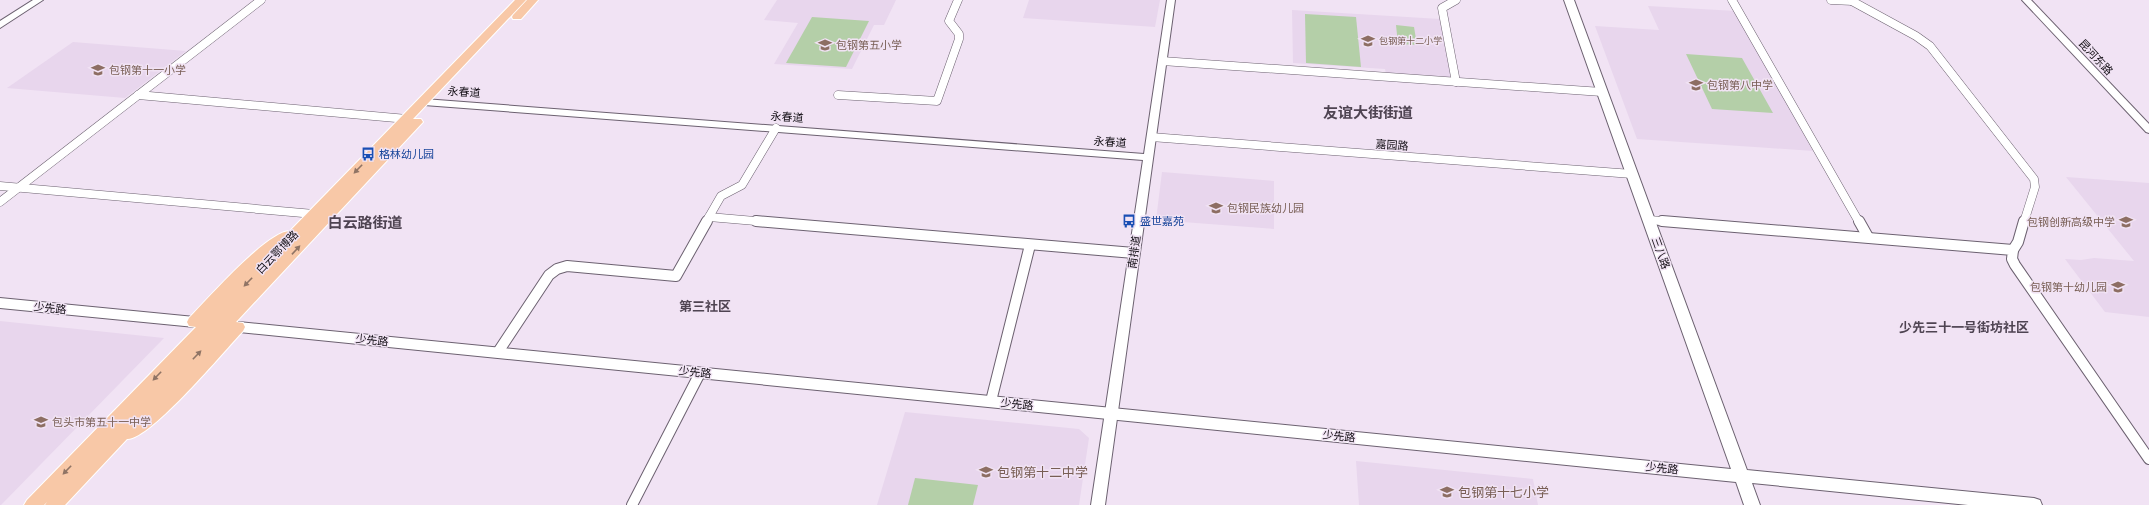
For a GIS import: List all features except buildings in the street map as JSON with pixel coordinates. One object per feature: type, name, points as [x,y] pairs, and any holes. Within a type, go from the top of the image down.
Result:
[{"type":"main road","name":"三八路","points":[[1569,0],[1752,505]]},
{"type":"main road","name":"白云鄂博路","points":[[54,505],[118,438],[148,422],[430,102],[531,1]]},
{"type":"main road","name":"白云鄂博路","points":[[201,323],[270,246],[278,240],[297,231],[407,119],[430,102]]},
{"type":"main road","name":"少先路","points":[[0,303],[2034,505]]},
{"type":"main road","points":[[33,505],[201,323]]},
{"type":"street","points":[[0,24],[39,0]]},
{"type":"street","points":[[0,202],[261,0]]},
{"type":"street","points":[[838,95],[937,102],[959,39],[959,34],[949,21],[958,0]]},
{"type":"street","name":"南排道","points":[[1098,505],[1171,0]]},
{"type":"street","points":[[1456,0],[1442,8],[1456,82]]},
{"type":"street","points":[[1732,0],[1815,147],[1868,236]]},
{"type":"street","points":[[1831,0],[1852,1],[1916,36],[1930,46],[2034,179],[2036,187],[2011,255],[2015,265],[2149,459]]},
{"type":"street","name":"昆河东路","points":[[2026,0],[2149,130]]},
{"type":"street","points":[[1162,61],[1602,92]]},
{"type":"street","points":[[138,95],[407,119]]},
{"type":"street","name":"永春道","points":[[430,102],[1148,157]]},
{"type":"street","points":[[498,352],[549,275],[557,269],[567,266],[676,276],[723,193],[738,188],[745,181],[776,128]]},
{"type":"street","name":"嘉园路","points":[[1151,137],[1632,174]]},
{"type":"street","points":[[0,186],[314,214]]},
{"type":"street","points":[[709,217],[1134,253]]},
{"type":"street","points":[[1649,220],[1868,236],[2013,250]]},
{"type":"street","points":[[991,401],[1030,244]]},
{"type":"street","points":[[632,505],[700,372]]},
{"type":"shaded area","name":"包钢第五小学","points":[[777,0],[896,0],[884,25],[874,25],[852,69],[774,64],[798,23],[764,20]]},
{"type":"shaded area","points":[[1029,0],[1160,0],[1155,27],[1023,18]]},
{"type":"shaded area","name":"包钢第八中学","points":[[1648,6],[1736,11],[1813,151],[1637,139],[1595,26],[1659,30]]},
{"type":"shaded area","name":"包钢第十二小学","points":[[1292,10],[1440,19],[1451,78],[1386,74],[1385,69],[1293,63]]},
{"type":"shaded area","name":"包钢第十一小学","points":[[73,42],[186,51],[125,98],[7,88]]},
{"type":"shaded area","name":"包钢民族幼儿园","points":[[1162,172],[1274,181],[1274,229],[1156,220]]},
{"type":"shaded area","points":[[2066,177],[2149,183],[2149,317],[2105,312],[2065,259],[2081,260],[2094,258],[2134,261]]},
{"type":"shaded area","name":"包头市第五十一中学","points":[[0,321],[164,338],[1,505],[0,505]]},
{"type":"shaded area","name":"包钢第十二中学","points":[[905,412],[1079,429],[1089,438],[1079,505],[877,505]]},
{"type":"shaded area","name":"包钢第十七小学","points":[[1356,461],[1533,479],[1538,505],[1359,505]]},
{"type":"green space","points":[[1305,14],[1356,17],[1361,67],[1306,63]]},
{"type":"green space","points":[[812,17],[869,21],[846,67],[786,63]]},
{"type":"green space","points":[[1396,25],[1414,27],[1417,45],[1398,44]]},
{"type":"green space","points":[[1686,54],[1742,58],[1773,113],[1712,109]]},
{"type":"green space","points":[[915,478],[978,485],[973,505],[908,505]]},
{"type":"place","name":"包钢第十二小学","points":[[1368,41]]},
{"type":"place","name":"包钢第五小学","points":[[825,45]]},
{"type":"place","name":"包钢第十一小学","points":[[98,70]]},
{"type":"place","name":"包钢第八中学","points":[[1696,85]]},
{"type":"place","name":"格林幼儿园","points":[[368,154]]},
{"type":"place","name":"包钢民族幼儿园","points":[[1216,208]]},
{"type":"place","name":"盛世嘉苑","points":[[1129,221]]},
{"type":"place","name":"包钢创新高级中学","points":[[2126,222]]},
{"type":"place","name":"包钢第十幼儿园","points":[[2118,287]]},
{"type":"place","name":"包头市第五十一中学","points":[[41,422]]},
{"type":"place","name":"包钢第十二中学","points":[[986,472]]},
{"type":"place","name":"包钢第十七小学","points":[[1447,492]]},
{"type":"district","name":"友谊大街街道","points":[[1368,113]]},
{"type":"district","name":"白云路街道","points":[[365,223]]},
{"type":"district","name":"第三社区","points":[[705,306]]},
{"type":"district","name":"少先三十一号街坊社区","points":[[1964,327]]}]
